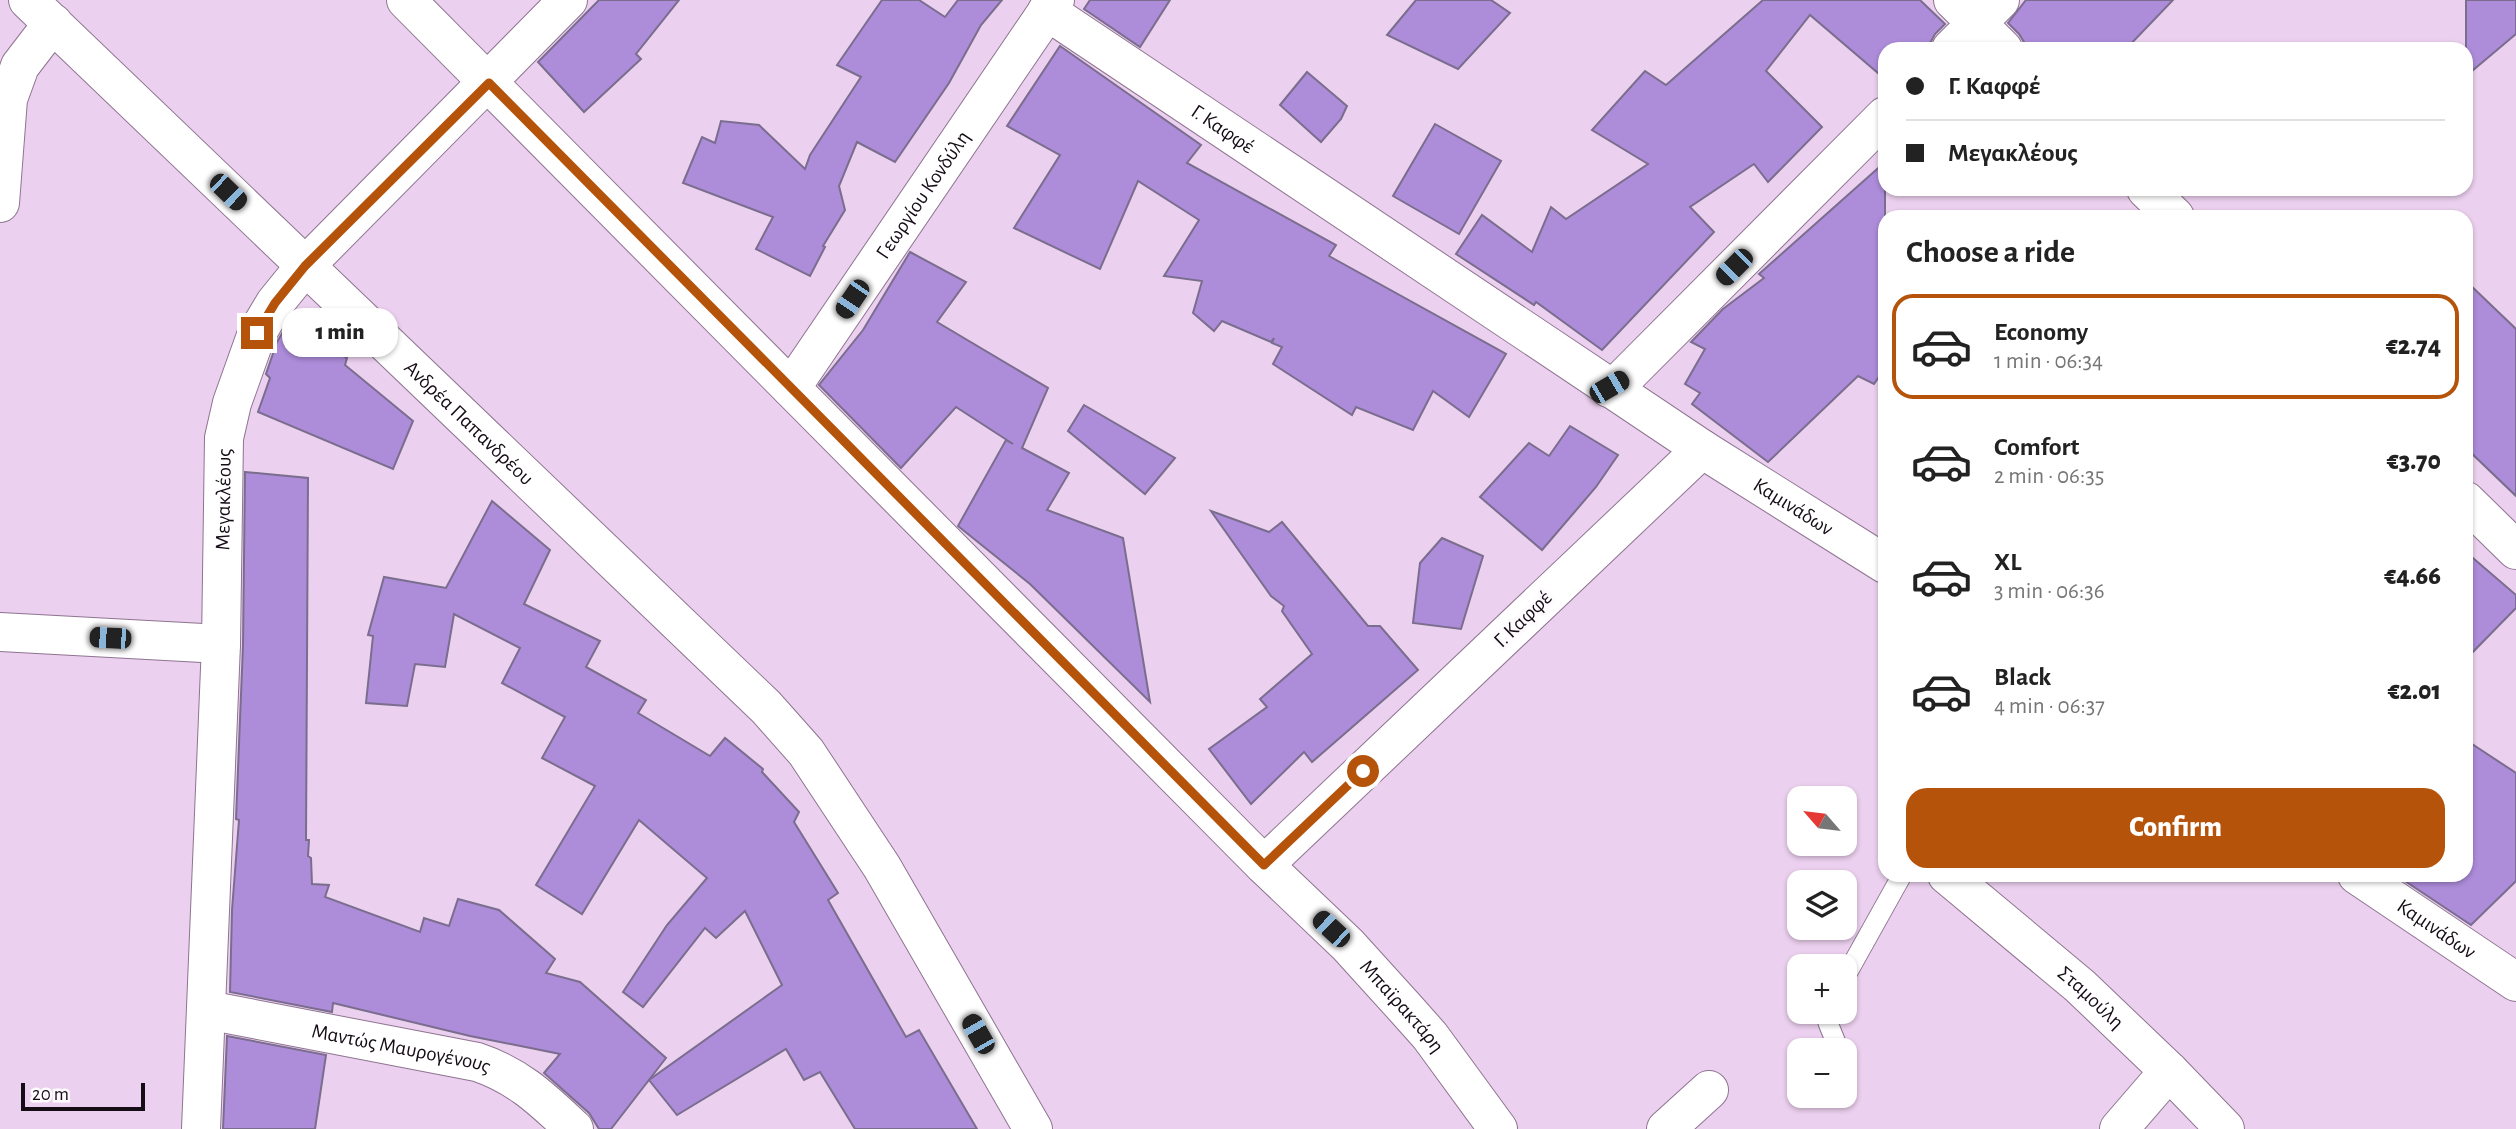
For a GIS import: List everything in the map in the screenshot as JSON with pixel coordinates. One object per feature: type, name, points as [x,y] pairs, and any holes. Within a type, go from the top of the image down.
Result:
[{"type":"street","name":"Μπαϊρακτάρη","points":[[406,0],[1264,865],[1348,945],[1430,1036],[1498,1129]]},
{"type":"street","name":"Μεγακλέους","points":[[201,1129],[221,644],[224,438],[238,384],[257,333],[275,303],[305,266],[489,83],[568,0]]},
{"type":"street","name":"Γ. Καφφέ","points":[[1051,6],[1702,449],[1264,865]]},
{"type":"street","name":"Γεωργίου Κονδύλη","points":[[791,388],[1051,6]]},
{"type":"street","points":[[0,203],[8,99],[40,12]]},
{"type":"street","name":"Ανδρέα Παπανδρέου","points":[[40,12],[766,706],[806,752],[882,867],[1034,1129]]},
{"type":"street","points":[[1609,387],[1622,380],[1878,123]]},
{"type":"street","points":[[2153,196],[2168,210]]},
{"type":"street","name":"Καμινάδων","points":[[1702,449],[1878,560]]},
{"type":"street","points":[[2473,508],[2516,550]]},
{"type":"street","points":[[0,632],[221,644]]},
{"type":"street","name":"Σταμούλη","points":[[1955,882],[2080,986],[2225,1129]]},
{"type":"street","name":"Καμινάδων","points":[[2367,882],[2516,982]]},
{"type":"street","name":"Μαντώς Μαυρογένους","points":[[207,1010],[477,1062],[514,1077],[574,1129]]},
{"type":"street","points":[[2119,1129],[2169,1071]]},
{"type":"street","points":[[1666,1129],[1709,1090]]},
{"type":"lane","points":[[1857,956],[1898,882]]},
{"type":"building","points":[[599,0],[679,0],[636,54],[641,59],[584,112],[538,62]]},
{"type":"building","points":[[882,0],[919,0],[945,17],[958,0],[1002,0],[981,25],[949,83],[895,162],[857,142],[839,186],[845,210],[823,246],[825,247],[810,276],[756,249],[773,217],[683,183],[702,137],[715,143],[721,121],[759,125],[805,169],[810,155],[861,77],[837,65]]},
{"type":"building","points":[[1090,0],[1170,0],[1140,47],[1084,9]]},
{"type":"building","points":[[1416,0],[1491,0],[1510,13],[1458,69],[1387,35]]},
{"type":"building","points":[[1763,0],[1920,0],[1945,24],[1931,42],[1878,42],[1878,73],[1810,15],[1766,71],[1822,127],[1768,182],[1754,164],[1690,207],[1714,232],[1602,350],[1536,302],[1534,305],[1456,254],[1482,215],[1532,252],[1551,207],[1566,219],[1648,164],[1592,130],[1645,71],[1666,85]]},
{"type":"building","points":[[2026,0],[2173,0],[2133,42],[2024,42],[2008,23]]},
{"type":"building","points":[[2466,0],[2516,0],[2516,34],[2473,70],[2473,42],[2466,42]]},
{"type":"building","points":[[1060,46],[1201,145],[1187,163],[1336,245],[1329,256],[1506,354],[1469,417],[1433,391],[1413,430],[1356,407],[1352,415],[1273,364],[1282,347],[1272,343],[1274,338],[1271,342],[1222,321],[1214,331],[1193,313],[1202,281],[1164,276],[1199,220],[1138,181],[1100,269],[1014,228],[1060,155],[1007,126]]},
{"type":"building","points":[[1307,72],[1347,106],[1341,119],[1321,142],[1280,105]]},
{"type":"building","points":[[1435,124],[1501,161],[1459,234],[1393,196]]},
{"type":"building","points":[[1878,168],[1878,196],[1885,196],[1885,210],[1878,210],[1878,378],[1874,384],[1858,376],[1768,462],[1692,404],[1700,393],[1685,384],[1705,349],[1691,342],[1723,309],[1764,278],[1759,274]]},
{"type":"building","points":[[910,252],[966,282],[937,322],[1048,388],[1022,448],[1069,473],[1047,510],[1123,538],[1150,702],[1030,584],[958,526],[1006,440],[1013,444],[956,407],[901,468],[819,385],[863,330]]},
{"type":"building","points":[[2473,288],[2516,329],[2516,496],[2473,455]]},
{"type":"building","points":[[287,325],[347,358],[345,365],[413,421],[393,469],[258,412],[270,378],[266,374],[277,342]]},
{"type":"building","points":[[1084,405],[1175,458],[1145,494],[1068,431]]},
{"type":"building","points":[[1570,426],[1618,455],[1596,487],[1542,550],[1480,497],[1529,443],[1549,456]]},
{"type":"building","points":[[245,472],[308,478],[306,840],[309,840],[312,884],[329,885],[325,897],[420,932],[424,918],[449,926],[458,899],[499,910],[555,959],[546,973],[580,982],[666,1058],[611,1129],[599,1129],[589,1113],[544,1073],[560,1054],[470,1036],[333,1003],[332,1012],[230,992],[232,910],[239,820],[236,819],[243,645]]},
{"type":"building","points":[[492,501],[550,550],[524,604],[600,641],[586,667],[646,700],[638,713],[710,756],[725,738],[763,769],[762,772],[799,812],[794,822],[838,893],[828,900],[906,1037],[919,1030],[977,1129],[855,1129],[820,1072],[804,1080],[786,1049],[677,1115],[649,1080],[782,985],[745,911],[716,938],[705,928],[643,1007],[623,992],[667,925],[707,878],[639,820],[582,914],[536,885],[595,786],[542,758],[565,717],[502,683],[520,648],[454,614],[445,667],[415,664],[407,706],[366,703],[373,636],[368,635],[384,577],[446,588]]},
{"type":"building","points":[[1211,511],[1269,532],[1282,522],[1368,626],[1380,626],[1418,670],[1312,762],[1304,752],[1251,804],[1209,749],[1267,707],[1260,699],[1312,654],[1282,611],[1284,606],[1271,596]]},
{"type":"building","points":[[1442,538],[1483,556],[1461,629],[1413,623],[1420,563]]},
{"type":"building","points":[[2473,558],[2516,595],[2516,608],[2473,652]]},
{"type":"building","points":[[2473,745],[2516,773],[2516,881],[2471,925],[2406,882],[2473,882]]},
{"type":"building","points":[[227,1036],[326,1055],[315,1129],[223,1129]]},
{"type":"route","points":[[257,333],[275,303],[305,266],[489,83],[1264,865],[1363,771]]}]
